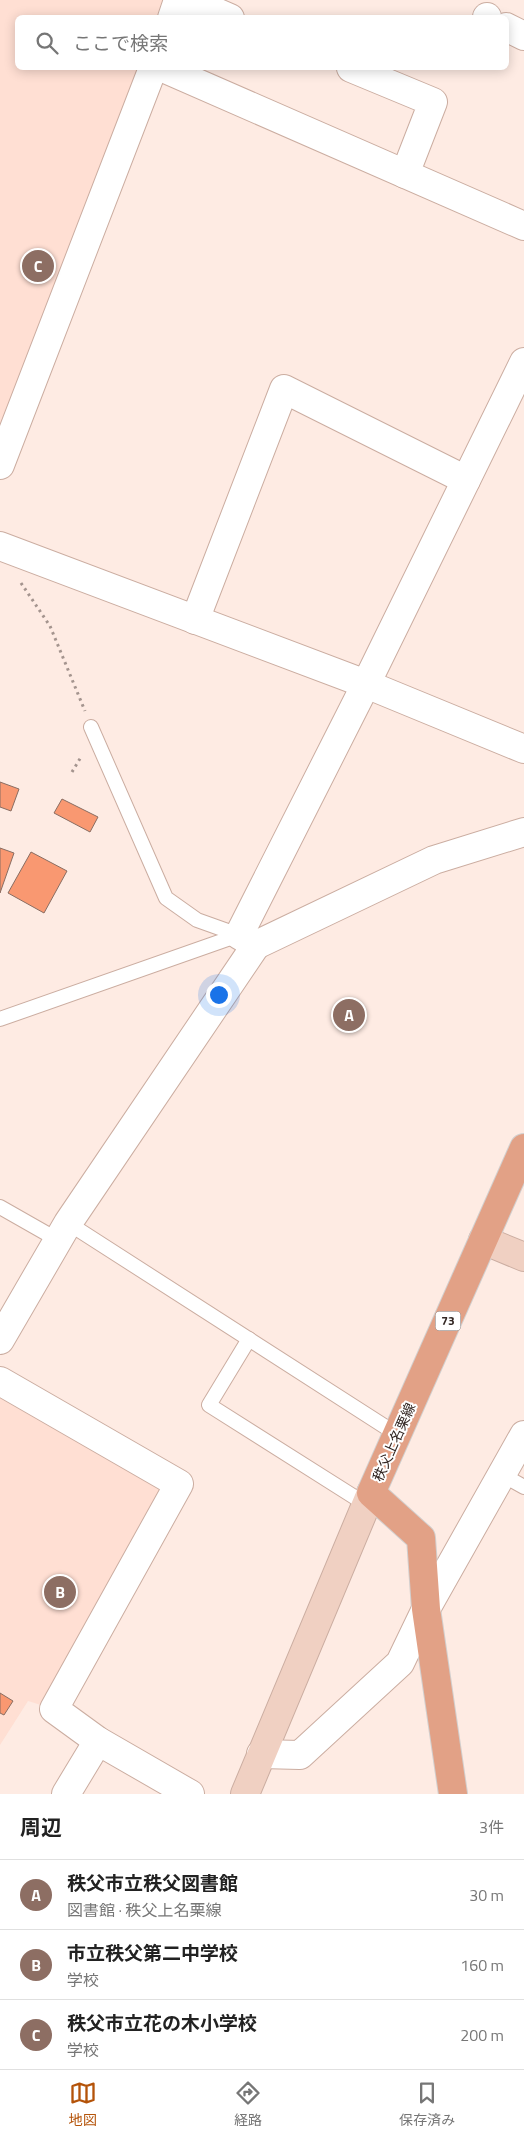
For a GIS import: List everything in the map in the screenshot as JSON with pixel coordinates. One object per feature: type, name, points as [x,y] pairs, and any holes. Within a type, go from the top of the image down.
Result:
[{"type":"main road","name":"秩父上名栗線","points":[[454,1794],[426,1609],[421,1538],[369,1499],[524,1148]]},
{"type":"street","points":[[173,15],[178,0]]},
{"type":"street","points":[[188,0],[223,15]]},
{"type":"street","points":[[509,28],[524,36]]},
{"type":"street","points":[[0,465],[151,70]]},
{"type":"street","points":[[168,70],[524,226]]},
{"type":"street","points":[[356,70],[433,102],[405,174]]},
{"type":"street","points":[[0,1340],[63,1232],[247,940],[366,684],[466,480],[516,396],[524,362]]},
{"type":"street","points":[[195,620],[284,389],[466,480]]},
{"type":"street","points":[[0,546],[366,684],[524,749]]},
{"type":"street","points":[[247,940],[434,860],[524,832]]},
{"type":"street","points":[[483,1240],[524,1257]]},
{"type":"street","points":[[0,1381],[179,1484],[54,1709],[98,1741],[190,1794]]},
{"type":"street","points":[[261,1754],[300,1756],[400,1663],[426,1609],[512,1481],[524,1435]]},
{"type":"street","points":[[245,1794],[369,1499]]},
{"type":"street","points":[[66,1794],[98,1741]]},
{"type":"lane","points":[[92,727],[166,898],[197,920],[247,940]]},
{"type":"lane","points":[[0,1019],[247,940]]},
{"type":"lane","points":[[0,1207],[63,1232],[249,1340],[398,1435]]},
{"type":"lane","points":[[249,1340],[209,1406],[369,1499]]},
{"type":"path","points":[[20,581],[50,626],[92,727],[80,759],[72,772]]},
{"type":"shaded area","points":[[0,0],[178,0],[173,15],[15,15],[15,70],[151,70],[0,465]]},
{"type":"shaded area","points":[[0,1381],[179,1484],[54,1709],[28,1701],[0,1745]]},
{"type":"building","points":[[0,782],[19,789],[11,811],[0,807]]},
{"type":"building","points":[[62,799],[98,817],[90,832],[54,813]]},
{"type":"building","points":[[0,848],[14,853],[0,893]]},
{"type":"building","points":[[31,852],[67,871],[44,913],[8,893]]},
{"type":"building","points":[[0,1693],[13,1701],[4,1715],[0,1713]]},
{"type":"place","name":"秩父市立花の木小学校","points":[[38,266]]},
{"type":"place","name":"秩父市立秩父図書館","points":[[349,1015]]},
{"type":"place","name":"市立秩父第二中学校","points":[[60,1592]]}]
